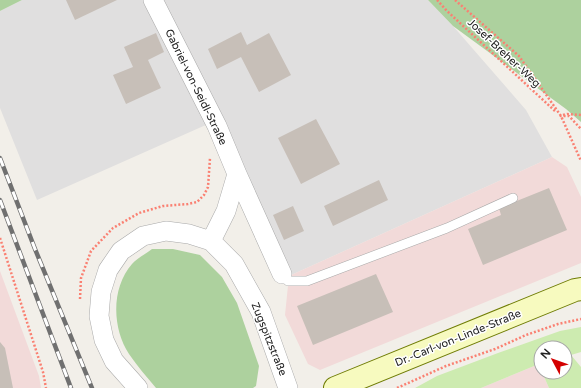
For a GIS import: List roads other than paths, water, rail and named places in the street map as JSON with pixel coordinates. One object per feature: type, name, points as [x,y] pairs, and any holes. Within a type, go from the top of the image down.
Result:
[{"type":"main road","name":"Dr.-Carl-von-Linde-Straße","points":[[335,388],[575,290],[581,289]]},
{"type":"street","name":"Gabriel-von-Seidl-Straße","points":[[153,0],[217,126],[282,274]]},
{"type":"street","points":[[211,241],[226,210],[237,174]]},
{"type":"street","name":"Zugspitzstraße","points":[[138,388],[114,361],[104,340],[99,316],[102,292],[108,270],[121,252],[143,236],[166,231],[189,234],[211,241],[234,264],[260,312],[288,388]]},
{"type":"lane","points":[[282,274],[288,281],[307,281],[447,228],[513,198]]},
{"type":"railway","points":[[0,158],[35,249],[92,388]]},
{"type":"railway","points":[[0,200],[71,388]]}]
